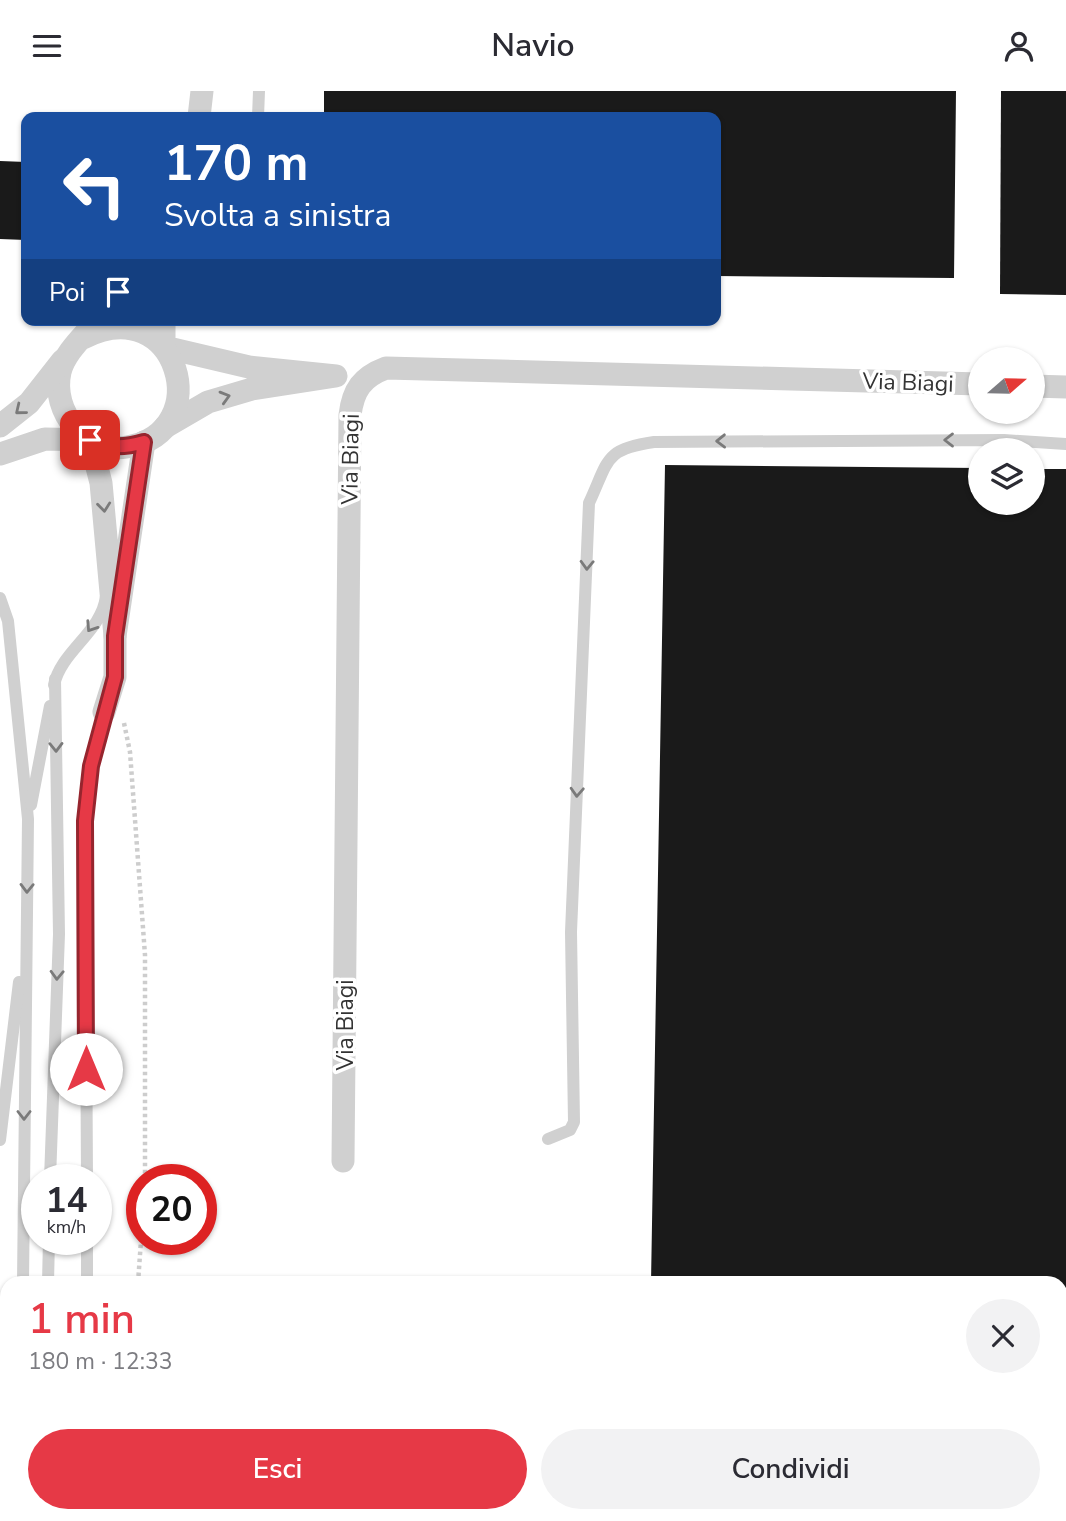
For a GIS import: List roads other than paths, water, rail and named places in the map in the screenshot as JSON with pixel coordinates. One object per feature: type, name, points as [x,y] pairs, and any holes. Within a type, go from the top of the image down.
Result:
[{"type":"street","points":[[164,326],[164,347]]},
{"type":"street","points":[[0,426],[29,403],[83,337],[116,327],[134,328],[150,335],[164,347],[175,366],[179,387],[177,402],[164,427]]},
{"type":"street","points":[[83,337],[60,372],[59,391],[63,411],[74,428],[90,440],[107,447],[126,447],[144,442],[164,427],[208,403],[253,389],[334,376],[370,374]]},
{"type":"street","points":[[164,347],[249,367],[334,376]]},
{"type":"street","name":"Via Biagi","points":[[344,1161],[350,415],[352,400],[359,384],[370,374],[386,368],[968,384]]},
{"type":"street","points":[[1045,386],[1066,387]]},
{"type":"street","points":[[0,454],[45,439],[90,440]]},
{"type":"street","points":[[90,440],[101,482],[115,636],[113,713]]},
{"type":"street","points":[[115,636],[144,442]]},
{"type":"lane","points":[[258,112],[260,91]]},
{"type":"lane","points":[[548,1139],[570,1130],[574,1122],[571,932],[589,503],[611,457],[624,446],[654,442],[1003,440],[1066,444]]},
{"type":"lane","points":[[28,819],[55,679],[66,659],[89,632],[106,602],[109,567]]},
{"type":"lane","points":[[0,598],[8,621],[28,819],[23,1276]]},
{"type":"lane","points":[[51,1164],[59,934],[55,679]]},
{"type":"lane","points":[[87,1164],[85,821],[91,766],[113,713]]},
{"type":"lane","points":[[0,1140],[27,916]]},
{"type":"lane","points":[[48,1276],[49,1255]]},
{"type":"lane","points":[[87,1255],[87,1276]]}]
